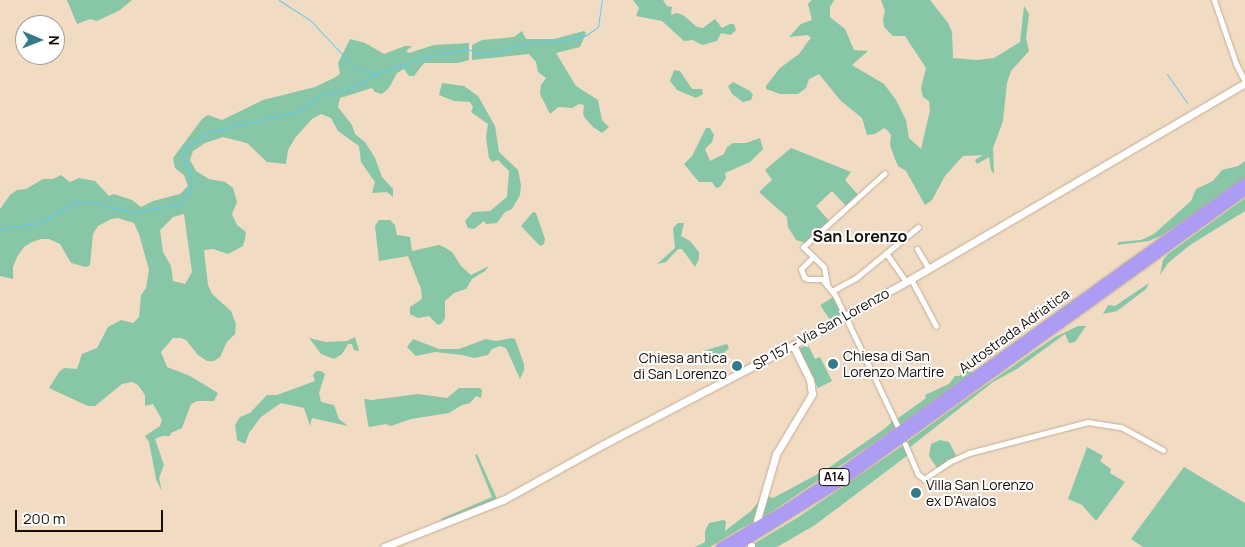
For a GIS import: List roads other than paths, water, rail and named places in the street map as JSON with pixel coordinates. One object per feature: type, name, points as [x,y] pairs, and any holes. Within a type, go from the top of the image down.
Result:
[{"type":"highway","name":"Autostrada Adriatica","points":[[720,547],[780,512],[844,470],[1245,182]]},
{"type":"highway","name":"Autostrada Adriatica","points":[[734,547],[848,476],[1245,190]]},
{"type":"main road","name":"SP 157 - Via San Lorenzo","points":[[384,547],[503,500],[604,444],[793,345],[909,281],[1245,83]]},
{"type":"main road","points":[[757,520],[776,454],[812,394],[810,380],[793,345]]},
{"type":"street","points":[[1214,0],[1236,64],[1245,83]]},
{"type":"street","points":[[827,285],[824,267],[803,247],[885,173]]},
{"type":"street","points":[[832,291],[857,277],[918,227]]},
{"type":"street","points":[[917,249],[929,269]]},
{"type":"street","points":[[886,253],[909,281],[936,326]]},
{"type":"street","points":[[813,257],[801,269],[804,277],[808,279],[822,279],[832,291],[846,316],[898,427]]},
{"type":"street","points":[[905,444],[918,474],[924,479],[949,462],[969,453],[1088,422],[1115,425],[1137,434],[1163,450]]},
{"type":"waterway","points":[[279,0],[310,20],[356,69],[373,72],[376,75]]},
{"type":"waterway","points":[[0,229],[37,223],[78,201],[100,203],[108,207],[136,212],[179,204],[187,196],[192,183],[190,171],[182,156],[187,147],[208,132],[298,111],[324,93],[345,90],[384,71],[438,54],[468,49],[476,53],[498,52],[529,42],[561,41],[585,36],[598,27],[602,0]]},
{"type":"waterway","points":[[1167,74],[1187,103]]},
{"type":"place","name":"Chiesa di San Lorenzo Martire","points":[[833,364]]},
{"type":"place","name":"Chiesa antica di San Lorenzo","points":[[737,366]]},
{"type":"place","name":"Villa San Lorenzo ex D'Avalos","points":[[916,493]]},
{"type":"district","name":"San Lorenzo","points":[[860,236]]}]
